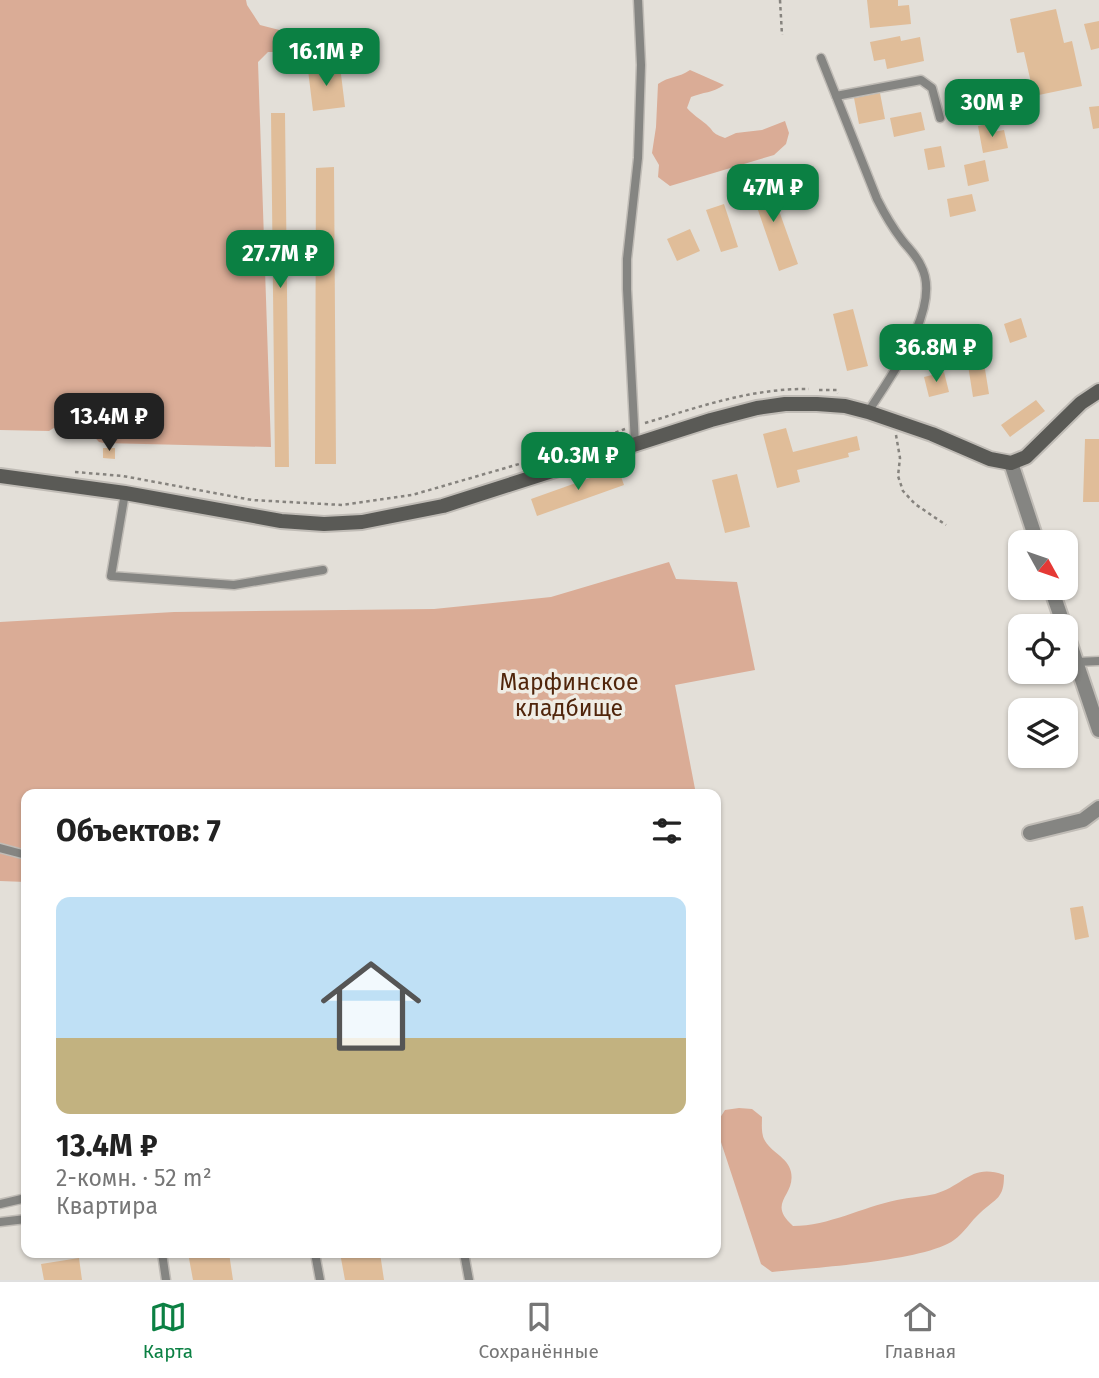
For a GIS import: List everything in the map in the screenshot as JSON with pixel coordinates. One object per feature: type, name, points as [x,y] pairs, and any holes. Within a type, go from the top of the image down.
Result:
[{"type":"street","points":[[0,476],[125,493],[281,521],[324,524],[362,522],[443,506],[710,420],[757,408],[817,404],[845,406],[932,434],[990,459],[1011,463],[1026,457],[1081,403],[1099,391]]},
{"type":"street","points":[[1011,463],[1033,530]]},
{"type":"street","points":[[1078,668],[1099,730]]},
{"type":"street","points":[[1030,833],[1083,820],[1099,808]]},
{"type":"lane","points":[[635,444],[627,279],[638,158],[638,0]]},
{"type":"lane","points":[[821,58],[877,199],[887,219],[921,264],[927,280],[924,309],[913,337],[869,412]]},
{"type":"lane","points":[[836,96],[921,80],[932,88],[940,118]]},
{"type":"lane","points":[[125,493],[111,576],[234,585],[323,570]]},
{"type":"lane","points":[[1078,662],[1099,661]]},
{"type":"lane","points":[[0,848],[21,854]]},
{"type":"lane","points":[[0,1204],[21,1199]]},
{"type":"lane","points":[[0,1222],[21,1220]]},
{"type":"lane","points":[[163,1258],[166,1280]]},
{"type":"lane","points":[[316,1258],[320,1280]]},
{"type":"lane","points":[[465,1258],[469,1280]]},
{"type":"path","points":[[779,0],[782,35]]},
{"type":"path","points":[[70,471],[123,476],[252,500],[342,505],[412,495],[578,447],[635,426],[744,394],[786,389],[837,390],[839,397]]},
{"type":"path","points":[[895,428],[900,458],[898,476],[904,491],[915,504],[946,525]]},
{"type":"green space","points":[[0,0],[246,0],[260,25],[291,33],[300,42],[300,48],[268,52],[258,62],[271,447],[104,443],[99,442],[86,428],[60,424],[49,431],[0,430]]},
{"type":"green space","points":[[690,70],[724,85],[691,97],[687,108],[715,133],[725,138],[736,133],[762,130],[785,121],[789,133],[786,144],[774,155],[670,186],[658,177],[659,165],[652,153],[658,84]]},
{"type":"green space","name":"Марфинское кладбище","points":[[669,562],[676,579],[737,582],[755,670],[675,685],[695,789],[21,789],[21,882],[0,881],[0,622],[174,612],[434,609],[551,597]]},
{"type":"green space","points":[[752,1109],[762,1117],[764,1139],[770,1148],[783,1158],[791,1172],[790,1187],[782,1211],[793,1226],[820,1223],[884,1203],[935,1194],[983,1172],[1004,1175],[1001,1194],[958,1237],[940,1247],[894,1258],[772,1272],[761,1264],[721,1142],[721,1116],[725,1110]]},
{"type":"building","points":[[867,0],[898,0],[898,6],[909,5],[911,24],[870,28]]},
{"type":"building","points":[[1056,9],[1064,43],[1072,41],[1082,86],[1034,96],[1024,52],[1017,53],[1010,19]]},
{"type":"building","points":[[1099,21],[1099,48],[1091,50],[1084,24]]},
{"type":"building","points":[[900,36],[901,41],[920,37],[924,61],[887,69],[885,59],[874,61],[870,42]]},
{"type":"building","points":[[340,66],[345,107],[313,111],[308,70]]},
{"type":"building","points":[[880,93],[885,119],[859,124],[854,98]]},
{"type":"building","points":[[976,97],[979,112],[961,116],[958,101]]},
{"type":"building","points":[[1099,106],[1099,128],[1093,129],[1089,107]]},
{"type":"building","points":[[921,112],[925,130],[894,137],[890,118]]},
{"type":"building","points":[[271,113],[285,113],[289,467],[275,467]]},
{"type":"building","points":[[992,123],[993,132],[1004,130],[1008,148],[983,153],[978,126]]},
{"type":"building","points":[[941,146],[945,167],[928,170],[924,149]]},
{"type":"building","points":[[985,160],[989,181],[968,186],[964,165]]},
{"type":"building","points":[[334,167],[336,464],[315,464],[316,168]]},
{"type":"building","points":[[767,177],[798,264],[779,271],[749,184]]},
{"type":"building","points":[[972,194],[976,211],[950,217],[947,199]]},
{"type":"building","points":[[724,204],[738,247],[721,252],[706,210]]},
{"type":"building","points":[[690,229],[700,251],[677,261],[667,239]]},
{"type":"building","points":[[853,309],[868,366],[847,371],[833,314]]},
{"type":"building","points":[[1021,318],[1027,337],[1010,343],[1004,324]]},
{"type":"building","points":[[984,363],[989,394],[973,397],[968,365]]},
{"type":"building","points":[[944,372],[949,392],[929,397],[924,377]]},
{"type":"building","points":[[1036,400],[1045,411],[1010,437],[1001,425]]},
{"type":"building","points":[[786,428],[793,452],[857,436],[860,450],[848,453],[849,457],[797,470],[800,482],[777,488],[763,434]]},
{"type":"building","points":[[1085,439],[1099,439],[1099,502],[1083,502]]},
{"type":"building","points":[[103,448],[115,448],[115,459],[103,458]]},
{"type":"building","points":[[618,468],[624,485],[537,516],[531,499]]},
{"type":"building","points":[[737,474],[750,527],[725,533],[712,480]]},
{"type":"building","points":[[1083,906],[1089,937],[1075,940],[1070,908]]},
{"type":"building","points":[[79,1258],[82,1280],[44,1280],[41,1264]]},
{"type":"building","points":[[189,1258],[230,1258],[233,1280],[193,1280]]},
{"type":"building","points":[[341,1258],[381,1258],[384,1280],[345,1280]]}]
